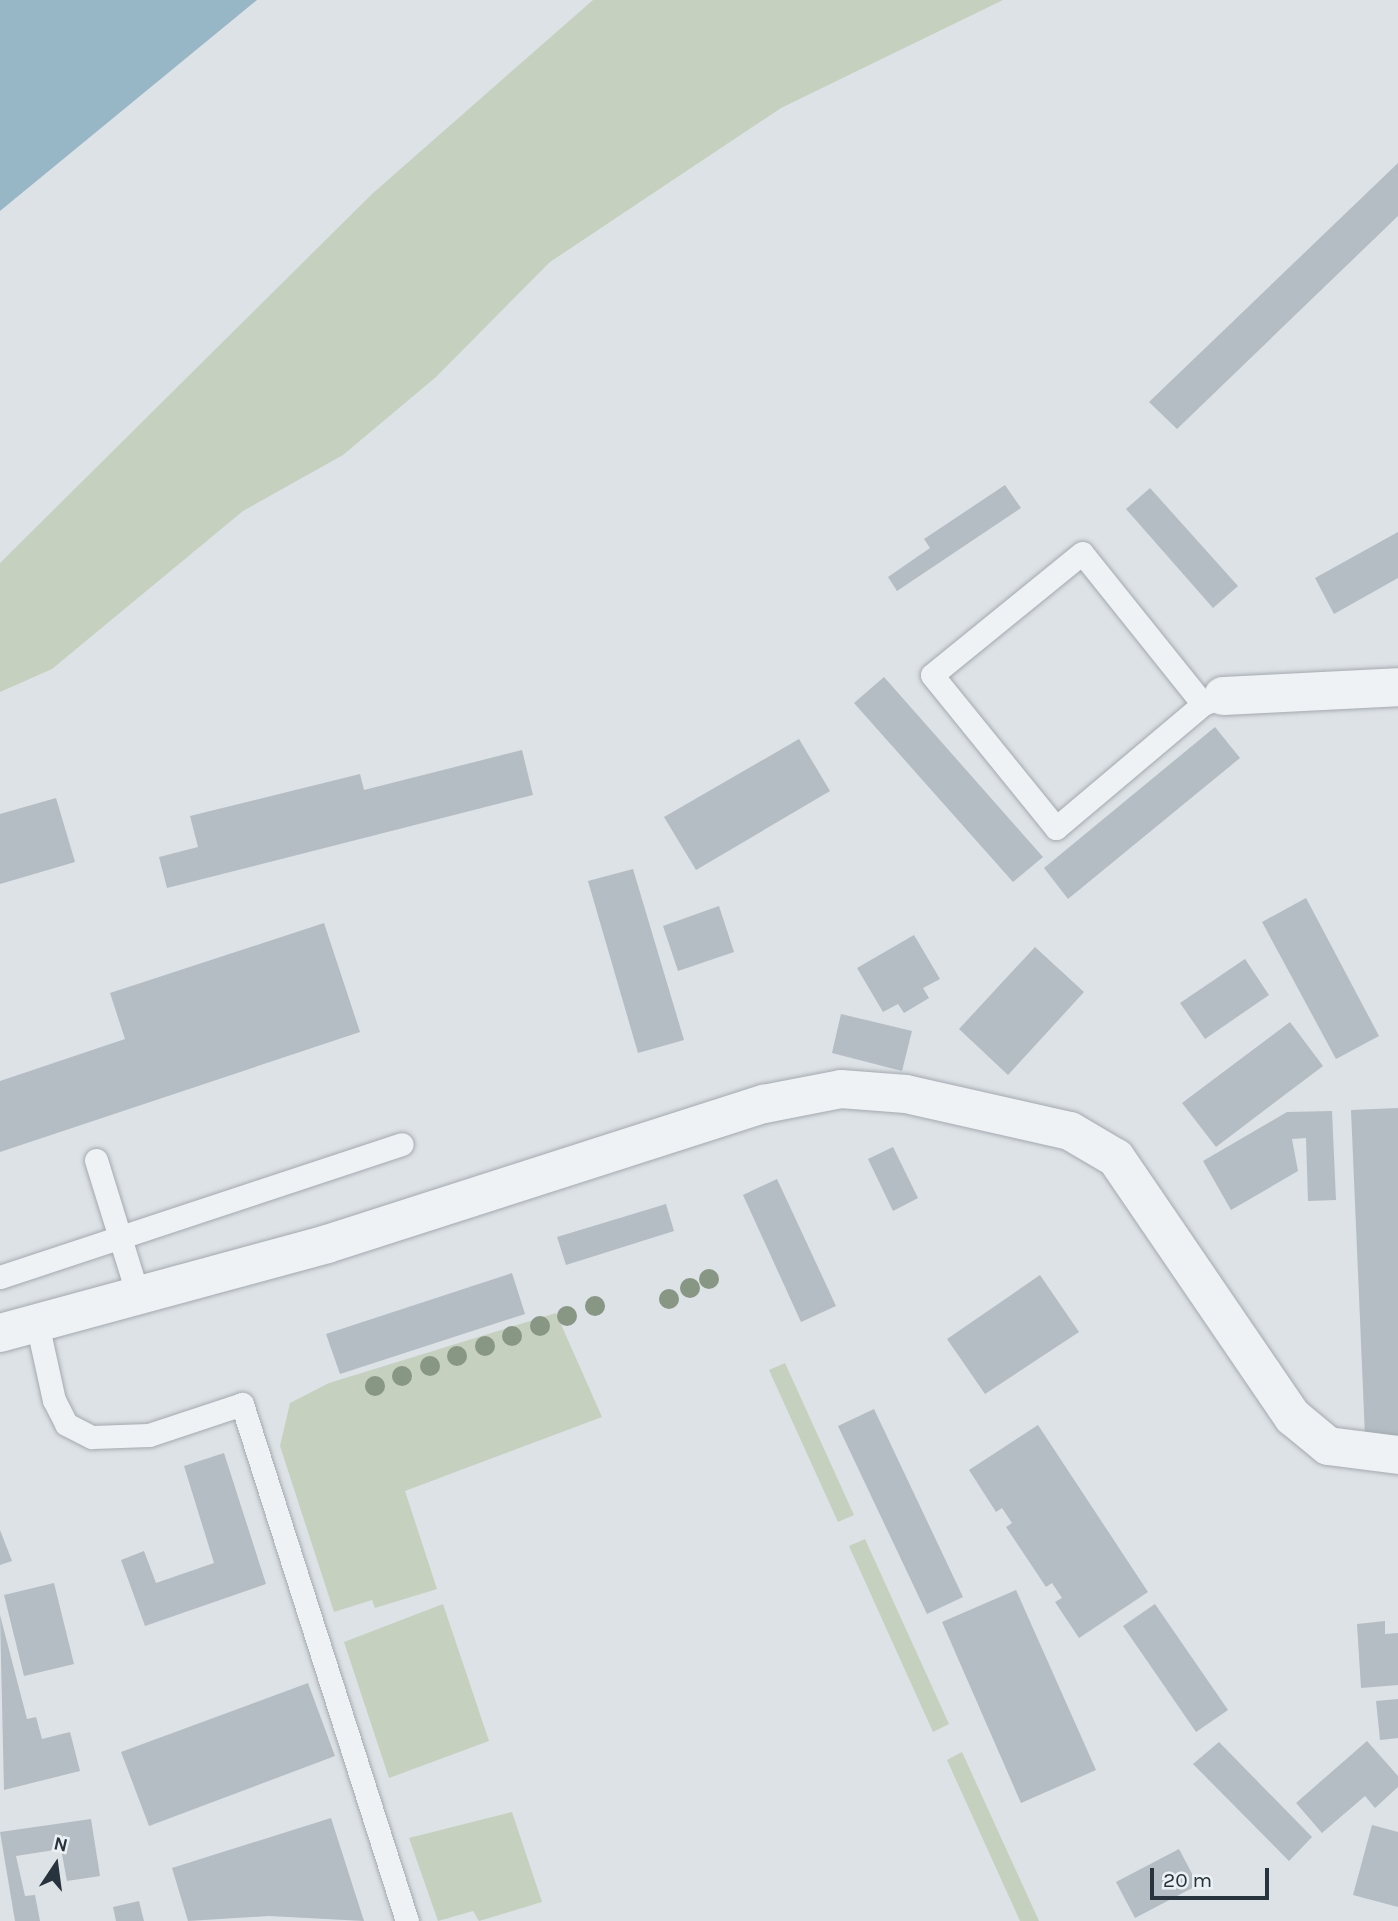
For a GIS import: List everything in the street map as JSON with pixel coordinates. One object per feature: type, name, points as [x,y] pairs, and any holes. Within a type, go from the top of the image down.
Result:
[{"type":"street","points":[[1213,700],[1398,687]]},
{"type":"street","points":[[0,1333],[327,1244],[764,1104],[841,1089],[906,1094],[1070,1131],[1116,1158],[1293,1417],[1328,1446],[1398,1455]]},
{"type":"lane","points":[[1082,553],[1213,700],[1056,828],[932,675],[1082,553]]},
{"type":"lane","points":[[0,1277],[402,1143]]},
{"type":"lane","points":[[96,1160],[122,1236],[138,1296]]},
{"type":"lane","points":[[37,1323],[54,1400],[66,1424],[92,1437],[149,1435],[242,1404],[407,1921]]},
{"type":"green space","points":[[593,0],[1003,0],[781,108],[550,262],[436,377],[343,455],[243,511],[52,669],[0,692],[0,563],[372,194]]},
{"type":"green space","points":[[556,1313],[602,1417],[405,1491],[437,1589],[375,1608],[372,1600],[334,1612],[280,1446],[290,1403],[329,1383]]},
{"type":"green space","points":[[785,1363],[854,1515],[838,1522],[769,1370]]},
{"type":"green space","points":[[865,1539],[949,1724],[933,1732],[849,1546]]},
{"type":"green space","points":[[443,1604],[489,1741],[389,1778],[344,1642]]},
{"type":"green space","points":[[962,1752],[1039,1921],[1020,1921],[947,1760]]},
{"type":"green space","points":[[512,1812],[542,1902],[479,1921],[473,1911],[438,1921],[409,1838]]},
{"type":"water","points":[[0,0],[257,0],[0,211]]},
{"type":"building","points":[[1398,163],[1398,216],[1177,429],[1149,402]]},
{"type":"building","points":[[1005,485],[1021,508],[897,591],[888,577],[930,548],[924,539]]},
{"type":"building","points":[[1150,488],[1238,586],[1213,608],[1126,509]]},
{"type":"building","points":[[1398,532],[1398,578],[1334,614],[1315,578]]},
{"type":"building","points":[[884,677],[1043,857],[1013,882],[854,703]]},
{"type":"building","points":[[1215,727],[1240,758],[1068,899],[1044,868]]},
{"type":"building","points":[[799,739],[830,791],[696,870],[664,817]]},
{"type":"building","points":[[522,750],[533,795],[167,888],[159,857],[198,847],[190,816],[360,774],[364,790]]},
{"type":"building","points":[[56,798],[75,862],[0,884],[0,814]]},
{"type":"building","points":[[633,869],[684,1040],[638,1053],[588,881]]},
{"type":"building","points":[[1306,898],[1379,1036],[1336,1059],[1262,922]]},
{"type":"building","points":[[719,906],[734,952],[678,971],[663,926]]},
{"type":"building","points":[[324,923],[360,1032],[0,1152],[0,1081],[125,1039],[110,993]]},
{"type":"building","points":[[914,935],[940,979],[923,988],[929,998],[904,1013],[898,1004],[883,1012],[857,968]]},
{"type":"building","points":[[1035,947],[1084,992],[1008,1075],[959,1029]]},
{"type":"building","points":[[1245,959],[1269,995],[1205,1039],[1180,1003]]},
{"type":"building","points":[[841,1014],[912,1031],[902,1071],[832,1053]]},
{"type":"building","points":[[1290,1022],[1323,1066],[1216,1147],[1182,1103]]},
{"type":"building","points":[[1398,1108],[1398,1435],[1365,1436],[1351,1110]]},
{"type":"building","points":[[1332,1111],[1336,1200],[1308,1201],[1306,1138],[1292,1139],[1298,1171],[1231,1210],[1203,1161],[1287,1112]]},
{"type":"building","points":[[893,1147],[918,1198],[893,1211],[868,1159]]},
{"type":"building","points":[[777,1179],[836,1306],[801,1322],[743,1195]]},
{"type":"building","points":[[666,1204],[674,1231],[566,1265],[557,1237]]},
{"type":"building","points":[[512,1273],[525,1314],[340,1374],[326,1334]]},
{"type":"building","points":[[1040,1275],[1079,1332],[985,1394],[947,1339]]},
{"type":"building","points":[[874,1409],[963,1597],[927,1614],[838,1426]]},
{"type":"building","points":[[1038,1425],[1148,1592],[1079,1638],[1055,1602],[1062,1598],[1052,1583],[1046,1587],[1006,1527],[1012,1523],[1002,1508],[996,1512],[969,1470]]},
{"type":"building","points":[[224,1453],[266,1584],[145,1626],[121,1560],[144,1551],[156,1583],[214,1563],[184,1466]]},
{"type":"building","points":[[0,1530],[12,1561],[0,1565]]},
{"type":"building","points":[[54,1583],[74,1664],[24,1676],[4,1595]]},
{"type":"building","points":[[1016,1590],[1096,1770],[1021,1803],[942,1622]]},
{"type":"building","points":[[1155,1604],[1228,1710],[1196,1732],[1123,1626]]},
{"type":"building","points":[[0,1615],[27,1719],[36,1717],[42,1739],[70,1732],[80,1771],[4,1790]]},
{"type":"building","points":[[1385,1621],[1385,1634],[1398,1633],[1398,1685],[1361,1688],[1357,1624]]},
{"type":"building","points":[[308,1683],[335,1756],[149,1826],[121,1752]]},
{"type":"building","points":[[1398,1699],[1398,1738],[1380,1740],[1376,1701]]},
{"type":"building","points":[[1367,1741],[1398,1776],[1398,1787],[1375,1808],[1365,1796],[1322,1833],[1296,1803]]},
{"type":"building","points":[[1219,1742],[1312,1837],[1289,1861],[1193,1764]]},
{"type":"building","points":[[331,1818],[364,1921],[269,1916],[188,1921],[172,1868]]},
{"type":"building","points":[[91,1819],[100,1876],[67,1881],[61,1849],[16,1856],[25,1896],[35,1895],[40,1921],[15,1921],[0,1832]]},
{"type":"building","points":[[1372,1825],[1398,1832],[1398,1907],[1353,1895]]},
{"type":"building","points":[[1179,1849],[1198,1885],[1135,1918],[1116,1882]]},
{"type":"building","points":[[139,1901],[144,1921],[116,1921],[113,1907]]}]
